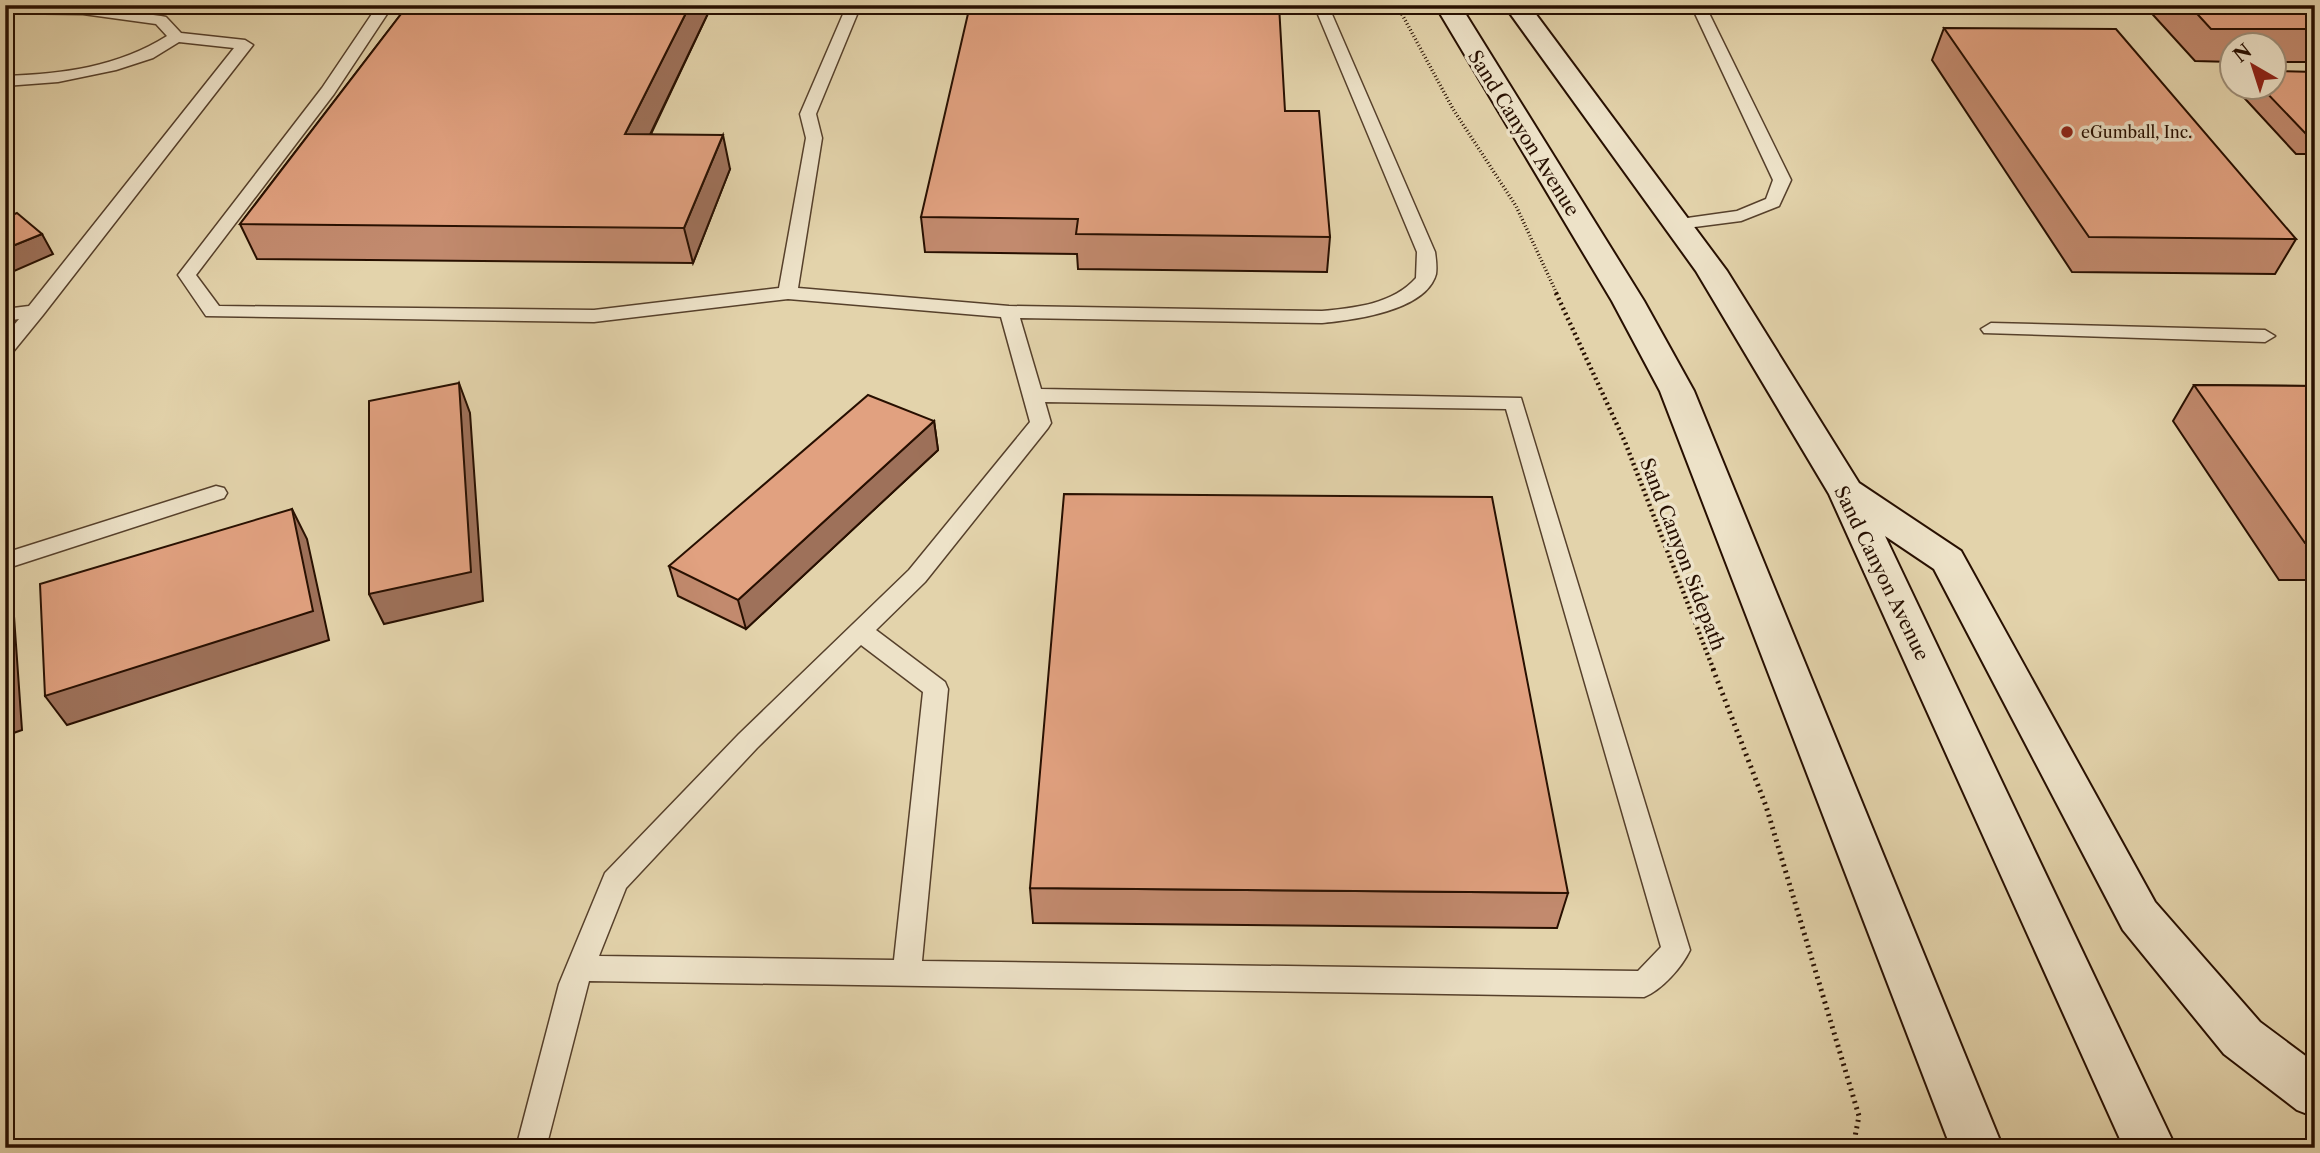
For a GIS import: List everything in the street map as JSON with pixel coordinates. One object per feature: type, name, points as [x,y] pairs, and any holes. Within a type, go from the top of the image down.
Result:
[{"type":"main road","name":"Sand Canyon Avenue","points":[[1447,5],[1628,301],[1677,391],[1977,1148]]},
{"type":"main road","name":"Sand Canyon Avenue","points":[[1516,5],[1679,224],[1738,311],[1829,468],[1846,492],[2150,1148]]},
{"type":"main road","points":[[1846,492],[1948,560],[2139,916],[2242,1038],[2315,1093]]},
{"type":"lane","points":[[386,5],[328,92],[187,275],[213,312],[594,316],[788,292],[1009,312],[1322,317],[1354,314],[1408,293],[1424,279],[1426,253],[1321,5]]},
{"type":"lane","points":[[788,292],[814,138],[808,114],[854,5]]},
{"type":"lane","points":[[1679,224],[1741,216],[1773,201],[1782,180],[1698,5]]},
{"type":"lane","points":[[5,9],[83,10],[160,20],[176,37]]},
{"type":"lane","points":[[5,81],[37,80],[100,68],[144,56],[176,37],[245,45],[5,349]]},
{"type":"lane","points":[[5,315],[36,311]]},
{"type":"lane","points":[[531,1148],[580,968],[615,881],[748,741],[918,576],[1041,423],[1009,312]]},
{"type":"lane","points":[[1990,329],[2266,336]]},
{"type":"lane","points":[[580,968],[1644,984],[1676,950],[1514,403],[1033,395]]},
{"type":"lane","points":[[5,561],[216,493]]},
{"type":"lane","points":[[860,631],[936,689],[906,972]]},
{"type":"path","name":"Sand Canyon Sidepath","points":[[1397,5],[1453,109],[1516,206],[1625,442],[1766,806],[1859,1116],[1853,1147]]},
{"type":"building","points":[[408,5],[690,5],[625,134],[723,135],[684,228],[240,224]]},
{"type":"building","points":[[970,5],[1279,5],[1285,111],[1319,111],[1330,237],[1076,234],[1078,219],[921,217]]},
{"type":"building","points":[[2189,5],[2315,5],[2315,29],[2211,29]]},
{"type":"building","points":[[1944,28],[2116,29],[2296,239],[2089,237]]},
{"type":"building","points":[[2288,71],[2315,72],[2315,135],[2307,135],[2275,102],[2288,102]]},
{"type":"building","points":[[17,213],[42,234],[5,249],[5,218]]},
{"type":"building","points":[[459,383],[471,572],[369,594],[369,401]]},
{"type":"building","points":[[2194,385],[2315,386],[2315,543],[2305,543]]},
{"type":"building","points":[[868,395],[934,421],[738,600],[669,566]]},
{"type":"building","points":[[1064,494],[1492,497],[1568,893],[1030,888]]},
{"type":"building","points":[[292,509],[313,611],[45,696],[40,584]]},
{"type":"place","name":"eGumball, Inc.","points":[[2067,132]]}]
